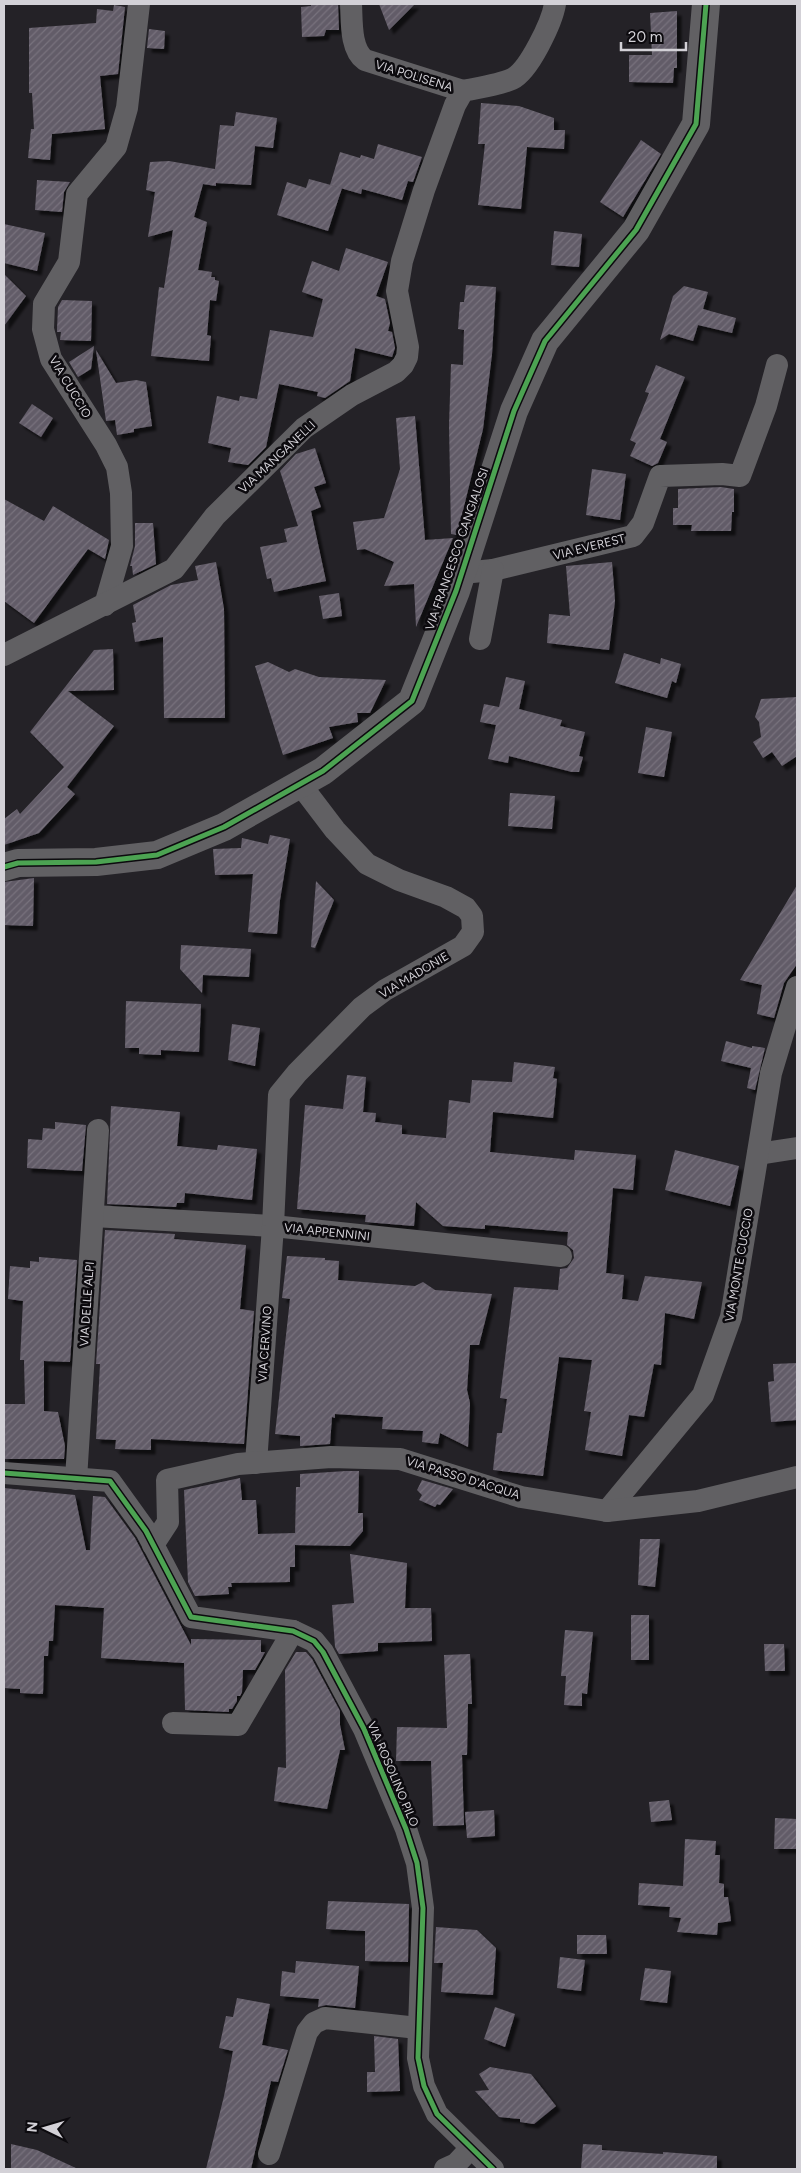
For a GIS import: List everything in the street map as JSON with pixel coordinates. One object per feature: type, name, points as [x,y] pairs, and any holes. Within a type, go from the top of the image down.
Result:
[{"type":"street","name":"VIA CUCCIO","points":[[105,605],[122,546],[121,493],[117,467],[106,445],[50,359],[43,329],[44,304],[69,262],[77,194],[116,148],[127,108],[139,4]]},
{"type":"street","name":"VIA POLISENA","points":[[351,4],[359,56],[365,60],[463,91]]},
{"type":"street","points":[[463,91],[512,79],[527,67],[555,4]]},
{"type":"street","name":"VIA FRANCESCO CANGIALOSI","points":[[4,867],[18,863],[96,862],[157,855],[224,827],[323,771],[412,701],[462,573],[514,411],[545,341],[636,230],[696,124],[706,4]]},
{"type":"street","name":"VIA MANGANELLI","points":[[4,655],[174,569],[215,516],[304,428],[352,395],[396,372],[403,365],[407,357],[408,346],[397,291],[402,261],[424,190],[463,91]]},
{"type":"street","name":"VIA EVEREST","points":[[462,573],[493,570],[633,536],[642,523],[660,476],[722,474],[740,476],[766,406],[777,365]]},
{"type":"street","points":[[480,640],[493,570]]},
{"type":"street","name":"VIA MADONIE","points":[[273,1226],[280,1095],[297,1073],[362,1007],[385,990],[463,946],[473,932],[472,916],[466,908],[446,897],[399,880],[367,864],[336,830],[300,784]]},
{"type":"street","name":"VIA MONTE CUCCIO","points":[[608,1511],[703,1395],[731,1317],[771,1073],[797,987]]},
{"type":"street","name":"VIA DELLE ALPI","points":[[76,1479],[98,1130]]},
{"type":"street","points":[[758,1154],[797,1148]]},
{"type":"street","name":"VIA APPENNINI","points":[[93,1216],[273,1226],[561,1256]]},
{"type":"street","name":"VIA CERVINO","points":[[256,1463],[273,1226]]},
{"type":"street","name":"VIA PASSO D'ACQUA","points":[[152,1546],[168,1522],[167,1480],[238,1464],[331,1457],[400,1458],[522,1497],[608,1511],[698,1501],[797,1477]]},
{"type":"street","name":"VIA ROSOLINO PILO","points":[[4,1473],[110,1481],[146,1531],[152,1546],[191,1617],[294,1631],[314,1641],[323,1652],[364,1729],[409,1837],[417,1863],[423,1908],[418,2058],[424,2086],[437,2114],[493,2169]]},
{"type":"street","points":[[174,1723],[238,1725],[294,1631]]},
{"type":"street","points":[[268,2154],[307,2032],[314,2023],[325,2018],[418,2028]]},
{"type":"street","points":[[445,2169],[456,2164],[472,2148]]},
{"type":"building","points":[[311,4],[338,4],[339,30],[326,30],[324,36],[302,37],[301,7],[311,6]]},
{"type":"building","points":[[379,4],[415,4],[389,30]]},
{"type":"building","points":[[114,5],[125,7],[118,74],[100,76],[105,129],[52,134],[50,160],[28,158],[31,129],[34,129],[32,93],[29,93],[29,28],[96,23],[97,9],[113,11]]},
{"type":"building","points":[[677,11],[677,68],[674,68],[673,83],[629,82],[629,55],[652,55],[650,13]]},
{"type":"building","points":[[149,29],[165,31],[164,49],[147,48]]},
{"type":"building","points":[[481,103],[519,106],[554,118],[554,130],[565,130],[564,149],[527,147],[521,209],[478,205],[485,144],[478,144]]},
{"type":"building","points":[[236,112],[277,118],[273,148],[255,146],[251,185],[216,183],[216,186],[203,184],[194,217],[207,222],[198,270],[212,272],[211,277],[215,277],[215,280],[219,281],[216,301],[210,300],[207,335],[211,336],[209,361],[151,356],[159,287],[164,288],[173,230],[148,237],[155,192],[146,190],[150,162],[169,161],[215,169],[220,125],[234,126]]},
{"type":"building","points":[[641,140],[661,154],[623,217],[600,202]]},
{"type":"building","points":[[378,144],[422,157],[413,182],[408,181],[402,200],[362,189],[361,194],[330,185],[340,152],[360,158],[361,155],[374,159]]},
{"type":"building","points":[[309,179],[342,188],[328,231],[277,215],[287,182],[306,188]]},
{"type":"building","points":[[37,180],[70,182],[64,192],[62,212],[35,210]]},
{"type":"building","points":[[4,224],[45,233],[37,271],[4,263]]},
{"type":"building","points":[[554,231],[582,234],[579,267],[551,265]]},
{"type":"building","points":[[346,248],[388,262],[376,296],[385,299],[390,323],[388,331],[392,332],[395,348],[392,357],[355,348],[350,381],[325,398],[317,396],[318,392],[279,384],[266,447],[248,465],[228,462],[231,448],[208,443],[217,396],[239,401],[240,396],[257,399],[270,330],[313,337],[323,299],[302,292],[312,261],[339,271]]},
{"type":"building","points":[[4,274],[26,296],[4,326]]},
{"type":"building","points":[[466,285],[496,287],[492,354],[483,429],[457,535],[451,534],[449,425],[451,364],[463,365],[464,330],[458,329],[460,302],[464,302]]},
{"type":"building","points":[[684,286],[708,292],[703,309],[736,318],[732,333],[698,325],[693,341],[669,334],[660,340],[673,296]]},
{"type":"building","points":[[62,300],[92,301],[91,341],[60,340],[61,332],[57,332],[58,307]]},
{"type":"building","points":[[94,346],[91,369],[78,377],[69,362]]},
{"type":"building","points":[[96,350],[116,383],[136,380],[146,382],[152,426],[134,429],[134,432],[117,435],[115,420],[106,421]]},
{"type":"building","points":[[656,365],[685,377],[660,439],[667,442],[658,463],[652,466],[630,456],[636,443],[630,440],[649,393],[645,392]]},
{"type":"building","points":[[32,404],[53,418],[41,437],[19,423]]},
{"type":"building","points":[[415,416],[425,540],[453,538],[416,627],[414,584],[384,586],[394,562],[365,549],[357,550],[353,522],[384,518],[400,469],[396,418]]},
{"type":"building","points":[[315,448],[326,483],[314,487],[321,507],[311,511],[326,581],[274,592],[271,578],[267,579],[260,547],[287,542],[284,529],[298,526],[280,471],[296,454]]},
{"type":"building","points":[[592,469],[626,474],[620,520],[586,515]]},
{"type":"building","points":[[721,487],[734,489],[734,512],[732,512],[731,531],[691,531],[692,525],[673,525],[673,508],[678,508],[678,489]]},
{"type":"building","points":[[4,499],[44,521],[53,506],[109,540],[105,559],[88,549],[34,623],[4,601]]},
{"type":"building","points":[[135,523],[153,523],[156,564],[133,575],[132,566],[130,566],[135,546]]},
{"type":"building","points":[[216,562],[224,609],[225,718],[164,718],[163,637],[135,642],[132,623],[136,622],[133,605],[171,585],[198,580],[195,566]]},
{"type":"building","points":[[612,562],[615,601],[609,650],[547,643],[549,614],[570,616],[566,566]]},
{"type":"building","points":[[339,593],[342,616],[323,619],[319,596]]},
{"type":"building","points":[[113,649],[114,690],[68,691],[114,726],[67,787],[75,794],[39,833],[4,845],[4,819],[17,809],[20,814],[64,767],[30,732],[94,650]]},
{"type":"building","points":[[624,653],[660,664],[661,658],[681,664],[676,683],[672,681],[667,698],[615,683]]},
{"type":"building","points":[[268,662],[289,672],[295,669],[319,677],[386,680],[370,713],[357,713],[358,722],[329,727],[333,738],[283,755],[255,666]]},
{"type":"building","points":[[506,677],[525,681],[519,709],[562,720],[560,726],[585,732],[579,756],[583,757],[579,772],[572,772],[509,756],[508,763],[488,759],[496,725],[480,722],[484,704],[499,707]]},
{"type":"building","points":[[797,697],[797,756],[782,766],[772,752],[763,758],[753,742],[761,737],[759,722],[755,717],[761,699]]},
{"type":"building","points":[[646,727],[672,732],[664,777],[638,773]]},
{"type":"building","points":[[510,793],[555,796],[552,829],[508,826]]},
{"type":"building","points":[[270,835],[290,839],[280,900],[277,934],[248,932],[253,874],[215,875],[213,849],[241,848],[242,838],[268,844]]},
{"type":"building","points":[[34,878],[33,926],[4,925],[4,882]]},
{"type":"building","points":[[316,881],[334,900],[315,948],[311,947]]},
{"type":"building","points":[[797,885],[797,964],[784,983],[774,1018],[757,1014],[762,985],[740,980]]},
{"type":"building","points":[[181,945],[251,949],[249,977],[203,975],[202,993],[180,969]]},
{"type":"building","points":[[126,1001],[201,1004],[199,1052],[161,1050],[161,1055],[139,1054],[139,1048],[125,1048]]},
{"type":"building","points":[[232,1024],[260,1028],[255,1066],[228,1060]]},
{"type":"building","points":[[726,1041],[752,1048],[752,1046],[765,1048],[755,1090],[747,1088],[751,1068],[721,1061]]},
{"type":"building","points":[[514,1062],[555,1067],[553,1078],[557,1079],[553,1118],[493,1112],[490,1152],[574,1160],[575,1150],[636,1155],[633,1190],[613,1188],[606,1273],[624,1275],[622,1299],[638,1301],[645,1276],[702,1282],[694,1319],[665,1313],[661,1365],[654,1364],[644,1417],[629,1415],[622,1456],[585,1450],[591,1412],[584,1411],[592,1360],[559,1357],[543,1476],[493,1470],[497,1433],[502,1433],[507,1399],[500,1398],[514,1287],[558,1290],[560,1269],[567,1268],[574,1258],[573,1250],[567,1245],[568,1232],[485,1225],[485,1229],[443,1226],[416,1202],[414,1226],[365,1222],[366,1215],[297,1209],[305,1105],[343,1109],[347,1075],[366,1077],[363,1112],[376,1113],[375,1122],[402,1125],[402,1134],[446,1138],[449,1100],[470,1103],[472,1080],[512,1082]]},
{"type":"building","points":[[111,1106],[180,1112],[177,1146],[217,1150],[218,1145],[257,1149],[252,1200],[185,1193],[184,1203],[177,1203],[176,1207],[107,1204]]},
{"type":"building","points":[[55,1122],[86,1125],[82,1171],[27,1168],[28,1139],[42,1140],[43,1128],[55,1129]]},
{"type":"building","points":[[675,1150],[739,1166],[730,1206],[665,1190]]},
{"type":"building","points":[[105,1230],[175,1234],[174,1239],[246,1245],[240,1309],[254,1311],[244,1444],[151,1439],[151,1450],[115,1449],[116,1440],[96,1439],[100,1364],[96,1364]]},
{"type":"building","points":[[287,1256],[325,1258],[325,1260],[339,1261],[338,1280],[415,1286],[423,1282],[435,1290],[492,1294],[479,1345],[470,1345],[467,1390],[470,1403],[468,1447],[440,1433],[438,1444],[422,1442],[423,1431],[382,1429],[383,1417],[335,1414],[335,1418],[332,1417],[330,1444],[300,1446],[300,1436],[275,1434],[290,1299],[282,1298]]},
{"type":"building","points":[[39,1257],[77,1260],[70,1362],[44,1361],[44,1411],[58,1412],[65,1446],[64,1459],[4,1459],[4,1404],[25,1404],[24,1360],[20,1360],[23,1301],[8,1299],[10,1266],[30,1268],[30,1261],[39,1262]]},
{"type":"building","points":[[797,1363],[797,1420],[771,1422],[768,1382],[774,1381],[773,1364]]},
{"type":"building","points":[[359,1471],[358,1513],[363,1513],[363,1531],[350,1546],[295,1545],[295,1567],[290,1567],[290,1582],[231,1583],[232,1587],[228,1587],[229,1594],[195,1596],[188,1582],[184,1490],[240,1478],[242,1500],[256,1500],[258,1534],[295,1533],[295,1537],[296,1487],[300,1487],[300,1474]]},
{"type":"building","points":[[422,1480],[453,1489],[440,1505],[437,1504],[435,1507],[419,1500],[422,1495],[417,1490]]},
{"type":"building","points":[[4,1488],[75,1495],[86,1550],[90,1550],[93,1496],[105,1497],[135,1538],[191,1645],[191,1639],[261,1640],[261,1652],[265,1652],[255,1670],[243,1670],[242,1692],[240,1696],[237,1696],[237,1701],[232,1709],[229,1709],[229,1712],[185,1710],[184,1663],[101,1658],[104,1608],[55,1605],[53,1641],[49,1641],[48,1656],[44,1656],[43,1694],[20,1693],[20,1689],[4,1688]]},
{"type":"building","points":[[640,1539],[660,1539],[655,1587],[638,1585]]},
{"type":"building","points":[[350,1554],[407,1563],[405,1608],[431,1608],[432,1641],[378,1643],[378,1651],[339,1654],[335,1647],[332,1605],[354,1603]]},
{"type":"building","points":[[631,1615],[649,1615],[649,1660],[631,1660]]},
{"type":"building","points":[[565,1630],[593,1632],[587,1694],[582,1693],[582,1706],[564,1705],[566,1676],[561,1676]]},
{"type":"building","points":[[764,1644],[784,1644],[785,1671],[765,1671]]},
{"type":"building","points":[[296,1652],[306,1652],[312,1659],[340,1711],[340,1725],[345,1750],[340,1750],[327,1809],[274,1801],[278,1767],[286,1768],[285,1670]]},
{"type":"building","points":[[470,1654],[472,1704],[468,1704],[467,1755],[462,1755],[464,1825],[433,1826],[431,1761],[396,1761],[397,1727],[447,1728],[444,1655]]},
{"type":"building","points":[[669,1800],[672,1820],[651,1822],[649,1802]]},
{"type":"building","points":[[494,1810],[495,1836],[467,1838],[465,1812]]},
{"type":"building","points":[[775,1818],[797,1819],[797,1849],[774,1849]]},
{"type":"building","points":[[685,1839],[716,1841],[715,1855],[720,1855],[719,1883],[724,1884],[724,1897],[728,1897],[731,1921],[718,1923],[717,1935],[677,1932],[681,1918],[669,1917],[670,1907],[638,1905],[639,1883],[683,1886]]},
{"type":"building","points":[[328,1901],[409,1904],[408,1962],[365,1961],[365,1931],[326,1929]]},
{"type":"building","points":[[436,1927],[477,1930],[496,1948],[493,1995],[441,1992],[443,1963],[434,1963]]},
{"type":"building","points":[[577,1935],[606,1935],[607,1954],[577,1954]]},
{"type":"building","points":[[560,1957],[585,1960],[581,1991],[557,1988]]},
{"type":"building","points":[[296,1961],[359,1966],[355,2008],[326,2005],[318,2007],[319,1999],[280,1996],[282,1971],[295,1973]]},
{"type":"building","points":[[645,1968],[671,1971],[667,2003],[640,2000]]},
{"type":"building","points":[[237,1998],[270,2004],[262,2045],[288,2050],[278,2082],[271,2081],[251,2169],[206,2169],[233,2051],[219,2048],[226,2016],[233,2017]]},
{"type":"building","points":[[495,2007],[515,2014],[505,2047],[484,2039]]},
{"type":"building","points":[[374,2036],[398,2039],[400,2091],[367,2092],[367,2072],[375,2072]]},
{"type":"building","points":[[490,2067],[531,2074],[556,2106],[534,2124],[520,2122],[520,2119],[499,2117],[475,2091],[489,2090],[479,2074]]},
{"type":"building","points":[[11,2144],[37,2150],[78,2169],[11,2169]]},
{"type":"building","points":[[583,2144],[602,2145],[602,2150],[717,2156],[717,2169],[581,2169]]},
{"type":"cycle path","points":[[4,867],[18,863],[96,862],[157,855],[224,827],[323,771],[412,701],[456,591],[514,411],[545,341],[636,230],[696,124],[706,4]]},
{"type":"cycle path","points":[[4,1473],[110,1481],[146,1531],[191,1617],[293,1631],[314,1641],[323,1652],[364,1729],[406,1829],[417,1863],[423,1908],[418,2058],[424,2086],[437,2114],[493,2169]]}]
